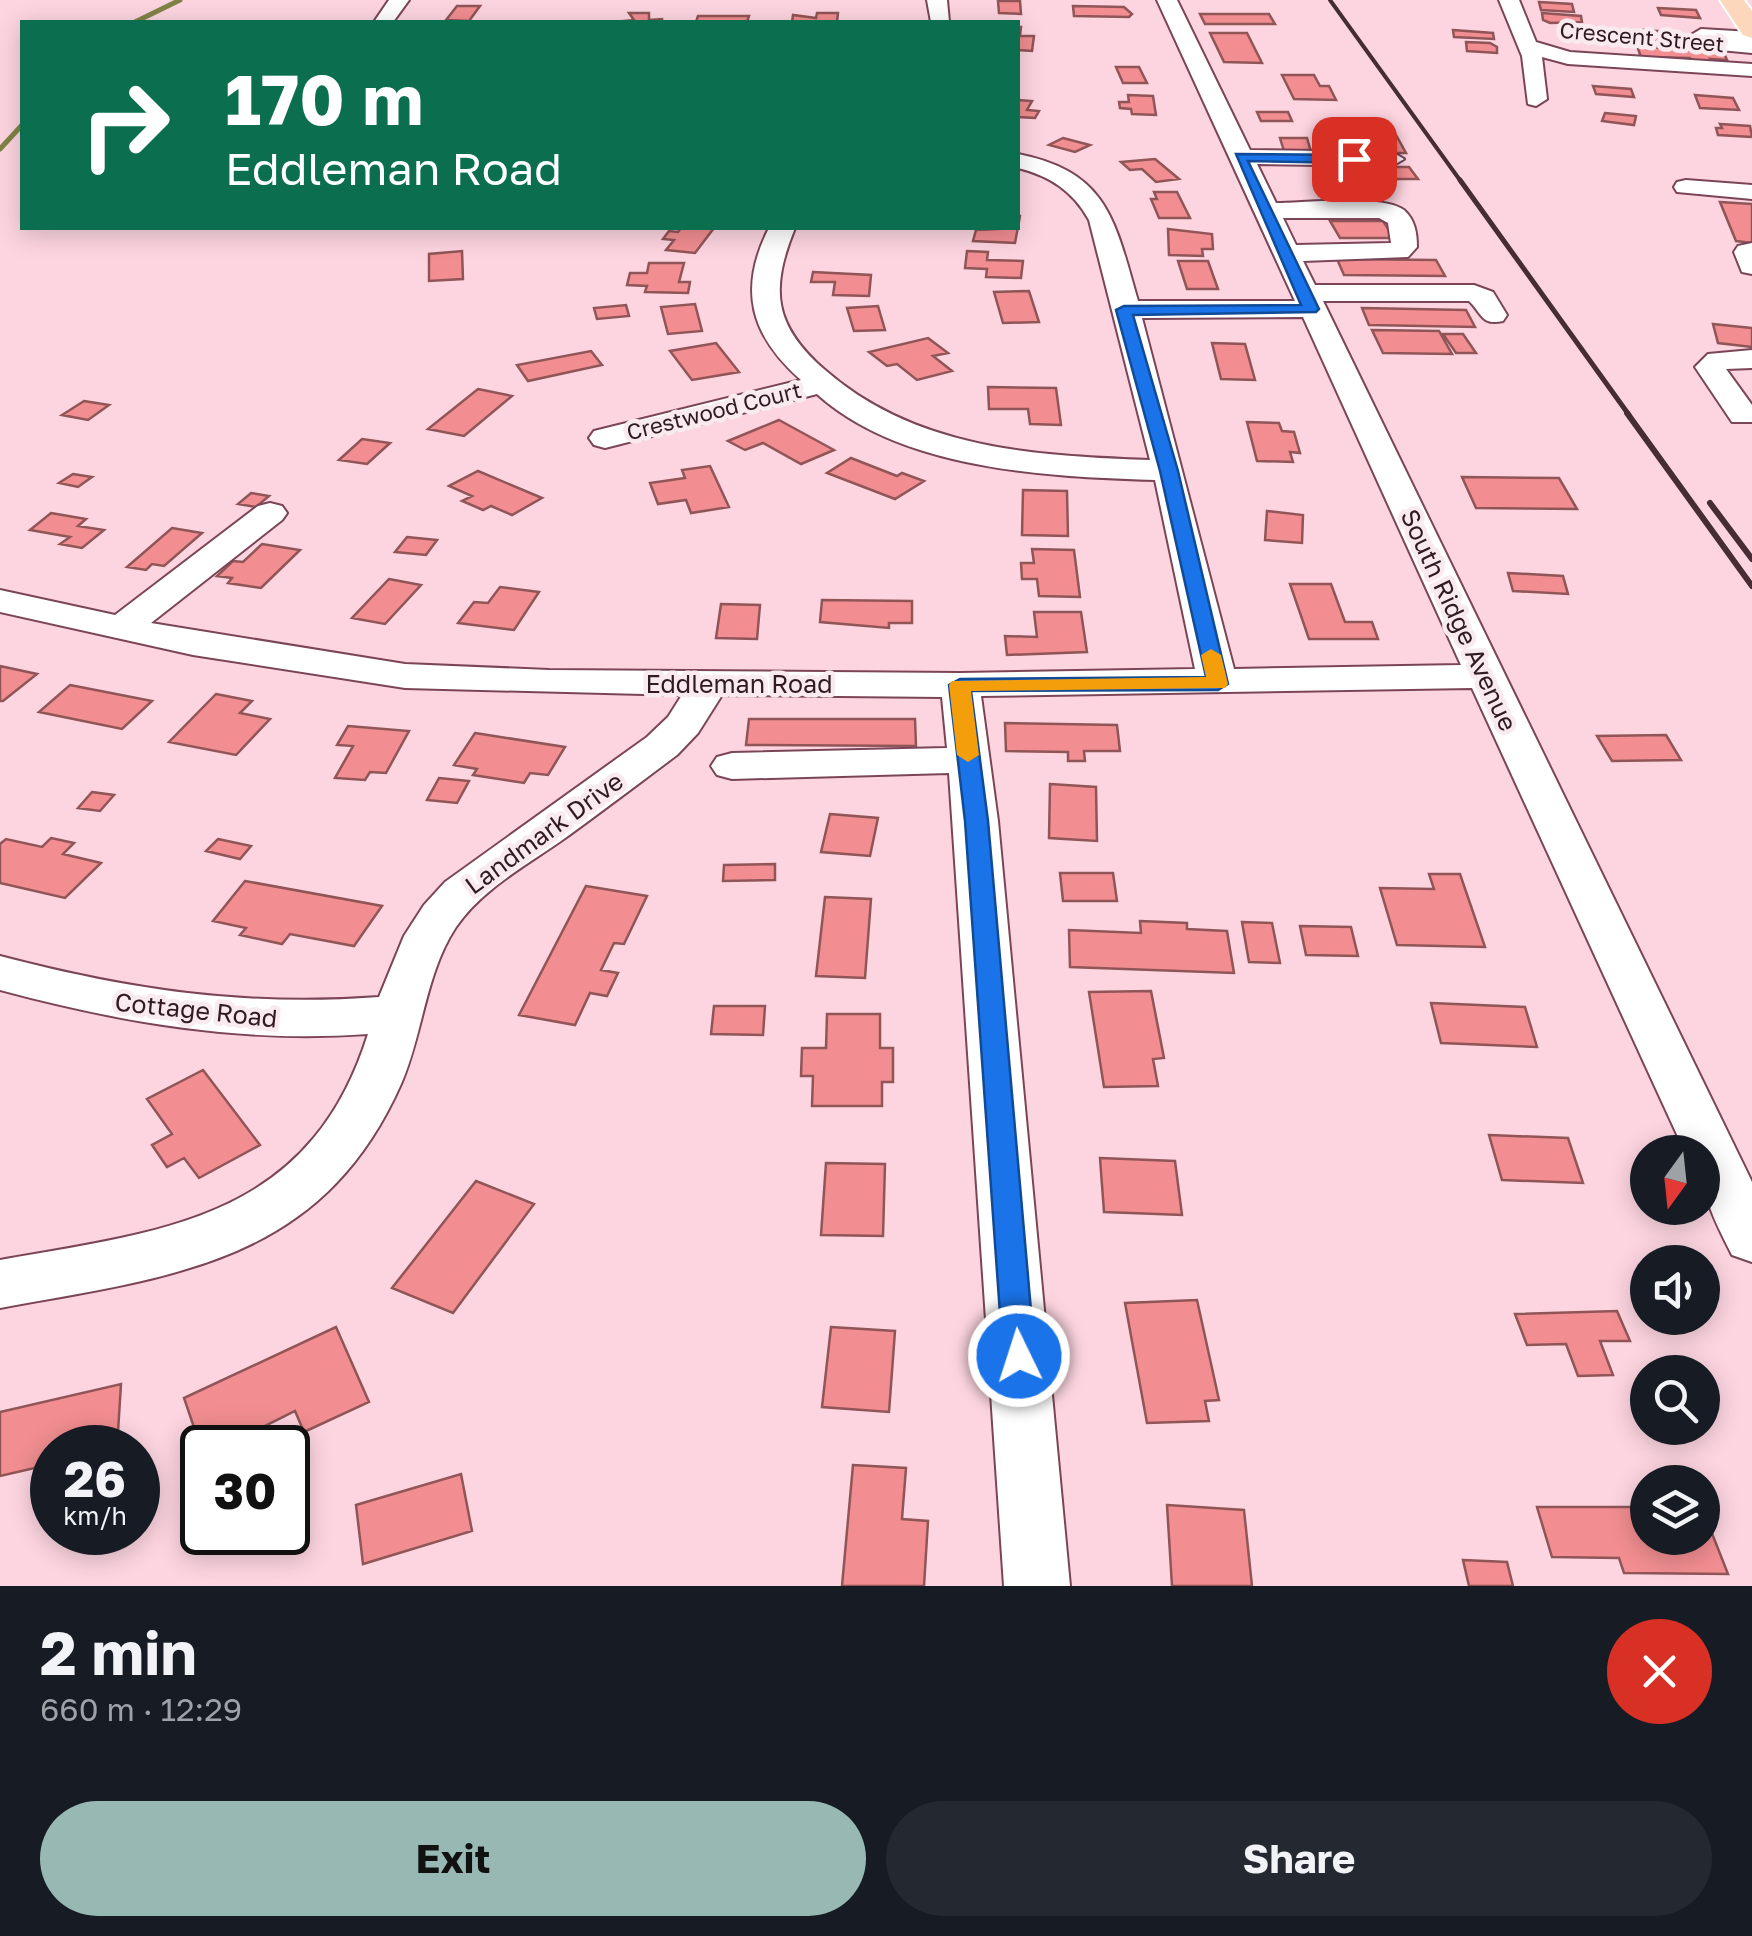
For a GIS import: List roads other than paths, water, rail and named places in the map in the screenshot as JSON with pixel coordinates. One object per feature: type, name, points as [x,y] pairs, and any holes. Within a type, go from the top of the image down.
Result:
[{"type":"main road","points":[[1732,0],[1752,30]]},
{"type":"street","points":[[384,20],[399,0]]},
{"type":"street","name":"South Ridge Avenue","points":[[1167,0],[1752,1238]]},
{"type":"street","name":"Crescent Street","points":[[1509,0],[1529,46],[1536,99]]},
{"type":"street","points":[[1752,38],[1701,35],[1706,44],[1752,46]]},
{"type":"street","name":"Crescent Street","points":[[1529,46],[1554,56],[1655,65],[1674,84],[1749,88],[1748,70]]},
{"type":"street","points":[[1240,157],[1392,160]]},
{"type":"street","points":[[1020,163],[1065,176],[1089,195],[1102,220],[1169,471],[1218,684]]},
{"type":"street","points":[[1686,187],[1752,192]]},
{"type":"street","points":[[1265,211],[1381,210],[1392,212],[1404,226],[1404,247],[1400,251],[1285,253]]},
{"type":"street","points":[[781,230],[769,250],[762,276],[766,314],[782,344],[822,384],[864,415],[912,436],[1030,464],[1169,471]]},
{"type":"street","points":[[1752,252],[1747,252],[1752,266]]},
{"type":"street","points":[[1124,310],[1474,292],[1483,298],[1493,315]]},
{"type":"street","points":[[1743,415],[1710,367],[1718,360],[1752,359]]},
{"type":"street","name":"Crestwood Court","points":[[605,438],[822,384]]},
{"type":"street","points":[[122,628],[270,514]]},
{"type":"street","name":"Eddleman Road","points":[[0,601],[192,644],[405,676],[708,684],[960,685],[1218,684],[1486,676]]},
{"type":"street","name":"Landmark Drive","points":[[0,1284],[206,1240],[250,1223],[282,1203],[342,1145],[376,1084],[412,967],[440,916],[458,896],[662,746],[684,724],[708,684]]},
{"type":"street","points":[[960,685],[1037,1586]]},
{"type":"street","points":[[732,766],[969,760]]},
{"type":"street","name":"Cottage Road","points":[[0,973],[89,997],[226,1017],[305,1020],[396,1014]]},
{"type":"waterway","points":[[139,20],[180,0]]},
{"type":"waterway","points":[[0,149],[20,127]]},
{"type":"railway","points":[[1330,0],[1462,183]]},
{"type":"railway","points":[[1460,180],[1629,415]]},
{"type":"railway","points":[[1627,413],[1752,586]]},
{"type":"railway","points":[[1710,503],[1752,559]]}]
